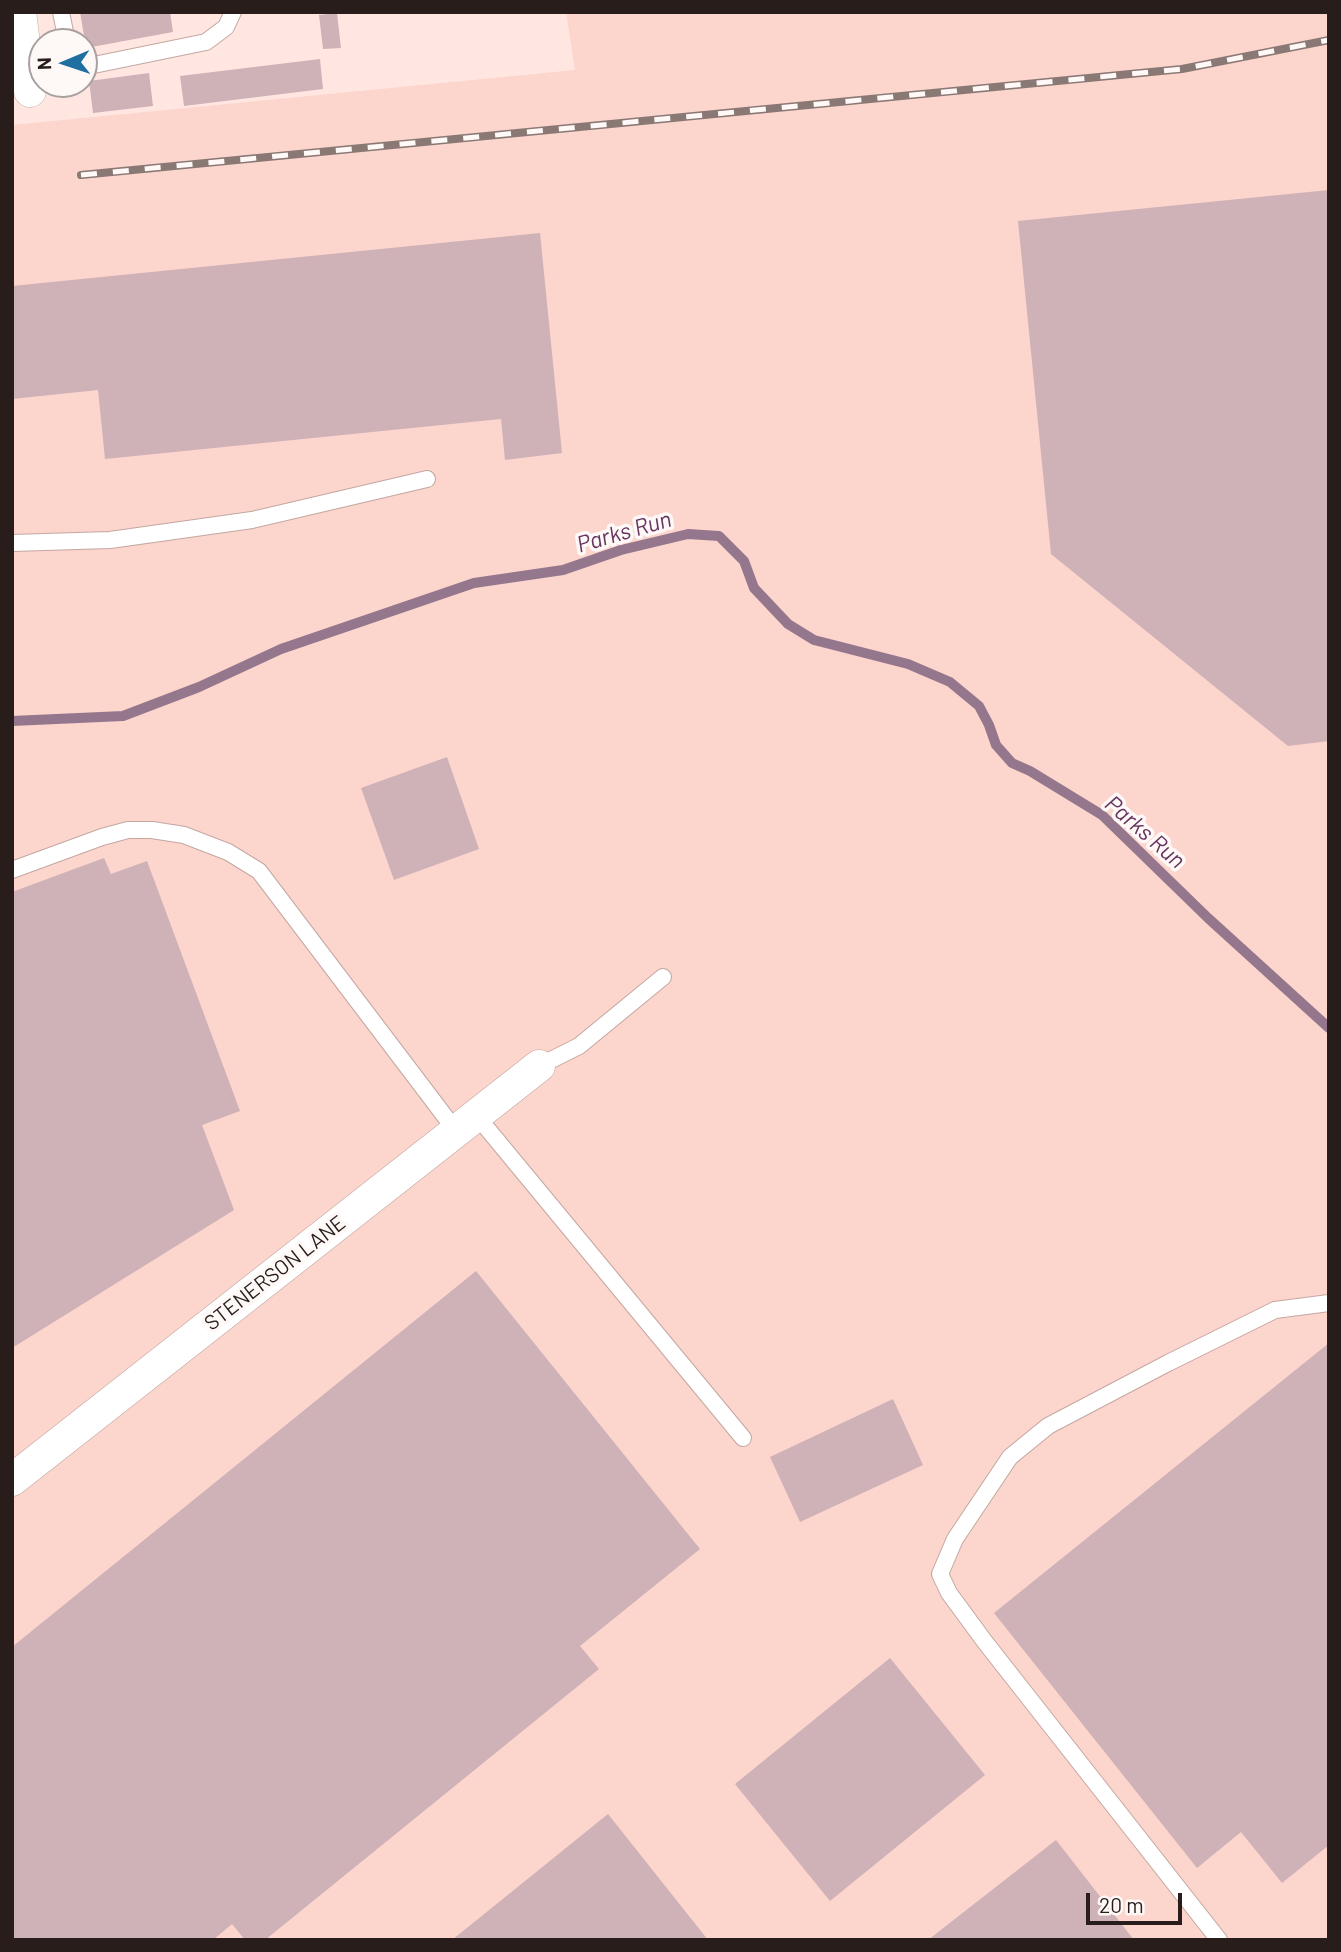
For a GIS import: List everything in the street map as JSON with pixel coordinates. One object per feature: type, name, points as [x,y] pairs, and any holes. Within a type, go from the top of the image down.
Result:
[{"type":"street","points":[[20,12],[28,75]]},
{"type":"street","name":"STENERSON LANE","points":[[12,1480],[538,1066]]},
{"type":"lane","points":[[98,64],[206,42],[226,27],[233,12]]},
{"type":"lane","points":[[12,543],[110,540],[252,520],[427,479]]},
{"type":"lane","points":[[12,870],[102,837],[128,830],[152,830],[184,835],[228,852],[259,871],[466,1123],[743,1438]]},
{"type":"lane","points":[[538,1066],[579,1046],[663,977]]},
{"type":"lane","points":[[1219,1940],[985,1642],[949,1593],[940,1574],[954,1539],[1010,1457],[1048,1426],[1275,1310],[1329,1303]]},
{"type":"shaded area","points":[[566,12],[1329,12],[1329,1940],[12,1940],[12,125],[575,70]]},
{"type":"building","points":[[80,12],[170,12],[173,32],[98,46],[98,28],[83,28]]},
{"type":"building","points":[[337,13],[341,48],[323,49],[319,15]]},
{"type":"building","points":[[320,59],[323,89],[184,106],[180,76]]},
{"type":"building","points":[[149,73],[153,106],[93,113],[91,98],[98,98],[98,80]]},
{"type":"building","points":[[1329,190],[1329,741],[1288,746],[1051,554],[1018,221]]},
{"type":"building","points":[[540,233],[562,453],[505,460],[501,419],[105,459],[98,390],[12,399],[12,286]]},
{"type":"building","points":[[447,757],[479,849],[394,880],[361,788]]},
{"type":"building","points":[[104,858],[111,874],[147,861],[240,1111],[202,1125],[234,1210],[12,1348],[12,892]]},
{"type":"building","points":[[476,1271],[700,1549],[580,1646],[599,1669],[265,1940],[245,1940],[232,1924],[213,1940],[12,1940],[12,1647]]},
{"type":"building","points":[[1329,1343],[1329,1845],[1282,1883],[1241,1832],[1197,1868],[994,1613]]},
{"type":"building","points":[[893,1399],[923,1465],[800,1522],[770,1457]]},
{"type":"building","points":[[890,1658],[985,1775],[830,1901],[735,1784]]},
{"type":"building","points":[[608,1814],[708,1940],[452,1940]]},
{"type":"building","points":[[1056,1840],[1134,1940],[928,1940]]},
{"type":"waterway","name":"Parks Run","points":[[12,721],[123,716],[199,687],[281,649],[474,583],[563,570],[621,550],[688,534],[719,536],[744,561],[754,588],[788,624],[814,640],[908,664],[950,682],[979,706],[996,745],[1012,763],[1102,815],[1208,918],[1329,1028]]},
{"type":"railway","points":[[81,175],[1182,69],[1329,40]]}]
